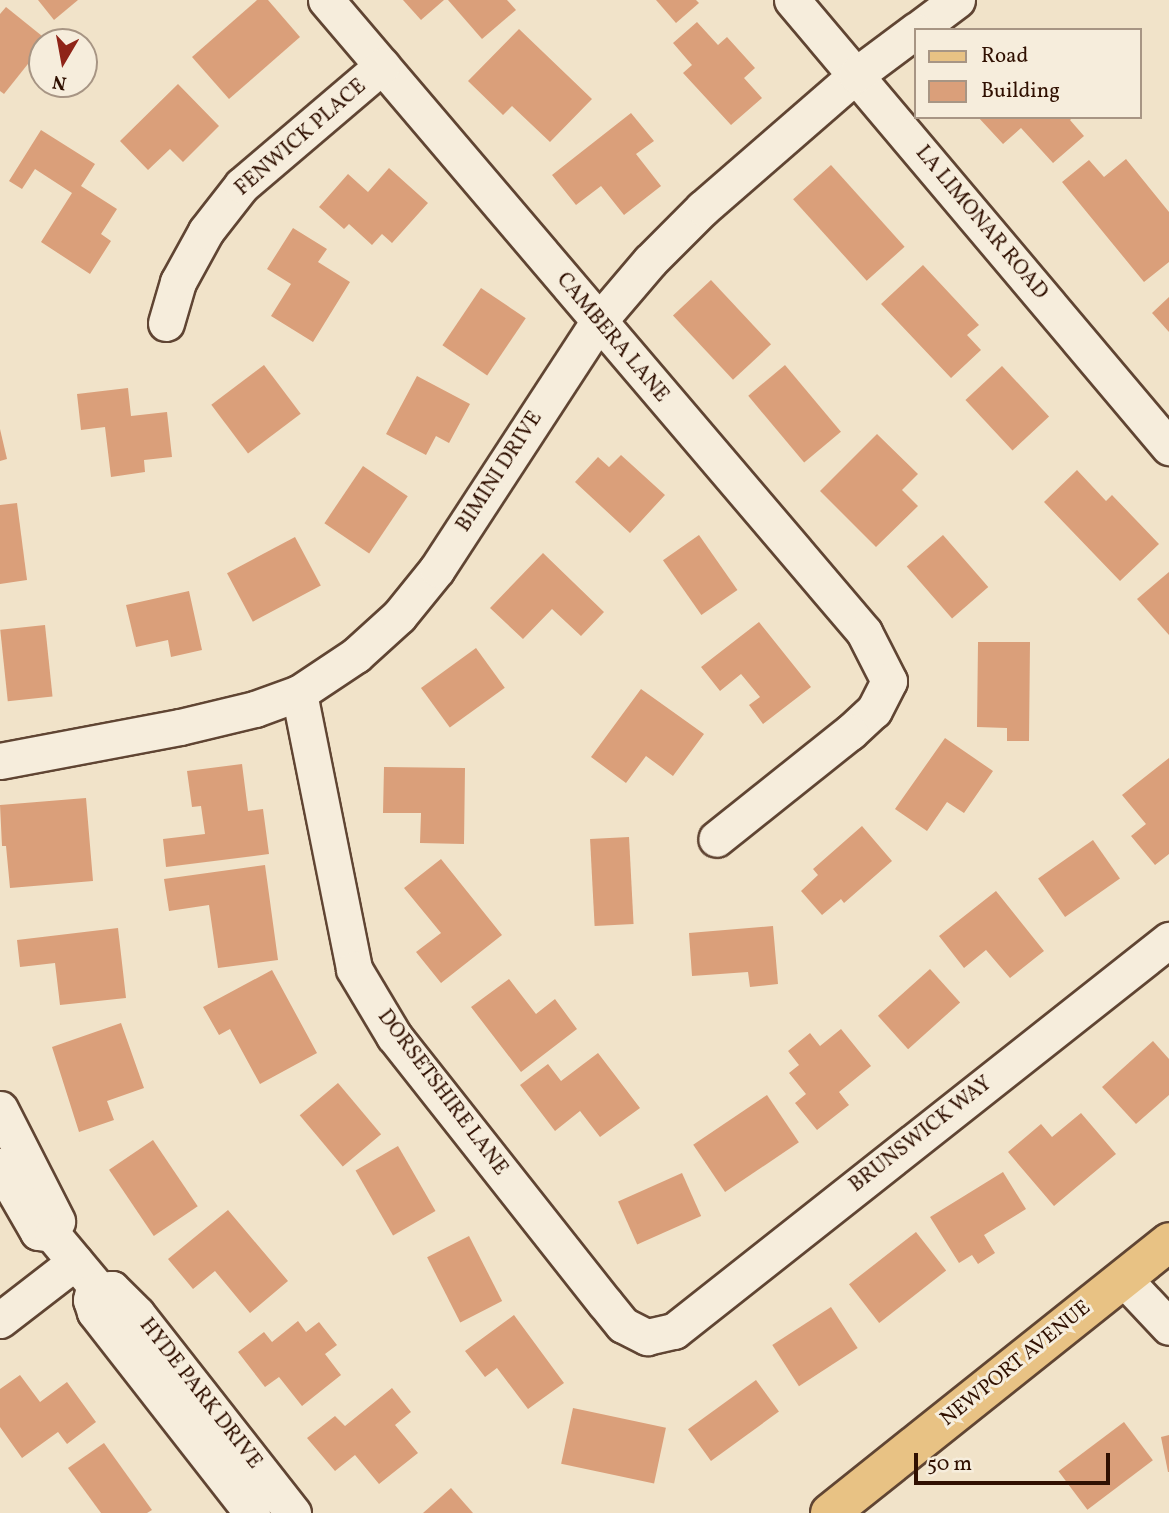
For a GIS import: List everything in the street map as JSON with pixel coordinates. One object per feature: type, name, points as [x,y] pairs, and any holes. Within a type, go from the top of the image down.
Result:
[{"type":"main road","name":"NEWPORT AVENUE","points":[[830,1513],[1169,1242]]},
{"type":"street","name":"CAMBERA LANE","points":[[326,0],[863,632],[889,681],[874,710],[716,839]]},
{"type":"street","name":"LA LIMONAR ROAD","points":[[792,0],[1169,447]]},
{"type":"street","name":"BIMINI DRIVE","points":[[919,28],[957,0]]},
{"type":"street","name":"BIMINI DRIVE","points":[[0,761],[180,727],[255,709],[299,693],[356,656],[399,616],[437,569],[598,321],[650,261],[703,208],[856,75],[914,32]]},
{"type":"street","name":"FENWICK PLACE","points":[[166,323],[178,282],[206,231],[242,184],[382,66]]},
{"type":"street","name":"DORSETSHIRE LANE","points":[[299,693],[354,969],[394,1036],[623,1325],[647,1337],[674,1331]]},
{"type":"street","name":"BRUNSWICK WAY","points":[[674,1331],[1169,940]]},
{"type":"street","points":[[0,1109],[55,1216],[57,1221],[52,1234]]},
{"type":"street","name":"HYDE PARK DRIVE","points":[[0,1166],[38,1232],[52,1234],[98,1289]]},
{"type":"street","points":[[0,1320],[75,1262]]},
{"type":"street","points":[[1123,1278],[1169,1327]]},
{"type":"street","name":"HYDE PARK DRIVE","points":[[252,1513],[95,1312],[93,1291],[112,1289],[137,1314],[293,1513]]},
{"type":"building","points":[[38,0],[78,0],[54,20]]},
{"type":"building","points":[[257,0],[268,0],[300,37],[229,99],[192,57]]},
{"type":"building","points":[[403,0],[444,0],[421,20]]},
{"type":"building","points":[[448,0],[507,0],[516,10],[482,39]]},
{"type":"building","points":[[656,0],[696,0],[699,3],[676,23]]},
{"type":"building","points":[[6,7],[32,28],[28,28],[28,64],[4,94],[0,91],[0,14]]},
{"type":"building","points":[[697,22],[718,45],[727,37],[755,68],[744,78],[762,98],[731,125],[683,73],[692,65],[673,43]]},
{"type":"building","points":[[519,29],[592,99],[550,142],[512,106],[503,115],[468,81]]},
{"type":"building","points":[[178,84],[219,126],[183,162],[170,149],[148,170],[120,141]]},
{"type":"building","points":[[631,113],[654,141],[636,154],[661,186],[624,215],[601,186],[576,205],[552,175]]},
{"type":"building","points":[[980,119],[1071,119],[1084,136],[1053,163],[1021,128],[1003,144]]},
{"type":"building","points":[[41,130],[95,164],[81,186],[117,209],[101,234],[111,241],[90,274],[41,242],[72,193],[35,169],[22,189],[9,181]]},
{"type":"building","points":[[1126,159],[1169,212],[1169,262],[1144,282],[1062,182],[1089,160],[1104,177]]},
{"type":"building","points":[[831,165],[905,247],[867,281],[793,199]]},
{"type":"building","points":[[389,168],[428,203],[392,243],[382,234],[372,245],[349,224],[344,229],[319,207],[348,174],[368,192]]},
{"type":"building","points":[[293,228],[327,249],[318,262],[350,282],[313,342],[271,316],[291,284],[267,269]]},
{"type":"building","points":[[923,265],[979,325],[967,335],[981,350],[951,378],[881,304]]},
{"type":"building","points":[[711,280],[771,344],[733,380],[673,315]]},
{"type":"building","points":[[481,288],[526,318],[487,375],[442,345]]},
{"type":"building","points":[[1169,297],[1169,332],[1152,313]]},
{"type":"building","points":[[264,365],[301,414],[248,453],[211,405]]},
{"type":"building","points":[[785,365],[841,432],[804,462],[748,396]]},
{"type":"building","points":[[1002,366],[1049,416],[1012,451],[965,400]]},
{"type":"building","points":[[417,376],[470,404],[449,443],[436,436],[426,455],[386,434]]},
{"type":"building","points":[[128,388],[131,416],[167,412],[172,457],[144,460],[145,472],[111,477],[105,427],[81,430],[77,394]]},
{"type":"building","points":[[0,429],[7,459],[0,461]]},
{"type":"building","points":[[877,434],[918,474],[902,490],[918,506],[876,547],[820,491]]},
{"type":"building","points":[[621,455],[665,495],[630,533],[575,482],[598,457],[609,467]]},
{"type":"building","points":[[363,466],[408,496],[369,553],[324,523]]},
{"type":"building","points":[[1077,470],[1106,501],[1112,495],[1159,544],[1120,581],[1044,502]]},
{"type":"building","points":[[17,503],[27,580],[0,584],[0,505]]},
{"type":"building","points":[[699,535],[737,590],[701,615],[663,560]]},
{"type":"building","points":[[943,535],[988,587],[952,619],[907,566]]},
{"type":"building","points":[[295,537],[321,586],[253,622],[227,573]]},
{"type":"building","points":[[543,553],[604,612],[581,636],[552,609],[523,639],[490,608]]},
{"type":"building","points":[[1169,572],[1169,635],[1137,599]]},
{"type":"building","points":[[189,591],[202,650],[171,657],[168,640],[136,647],[126,605]]},
{"type":"building","points":[[759,622],[811,687],[763,724],[749,705],[760,697],[741,674],[720,691],[701,667]]},
{"type":"building","points":[[45,625],[53,697],[8,701],[0,630]]},
{"type":"building","points":[[978,642],[1030,642],[1029,741],[1007,741],[1007,728],[977,727]]},
{"type":"building","points":[[476,648],[505,688],[450,728],[421,688]]},
{"type":"building","points":[[641,689],[704,734],[673,776],[646,756],[626,783],[591,757]]},
{"type":"building","points":[[945,738],[993,771],[964,813],[947,802],[927,831],[895,809]]},
{"type":"building","points":[[1169,758],[1169,854],[1155,865],[1131,836],[1146,824],[1122,795]]},
{"type":"building","points":[[242,764],[248,811],[263,809],[269,854],[166,867],[163,839],[205,834],[201,806],[192,807],[187,771]]},
{"type":"building","points":[[384,767],[465,768],[464,844],[420,843],[421,813],[383,813]]},
{"type":"building","points":[[86,798],[93,881],[10,888],[6,846],[2,846],[0,805]]},
{"type":"building","points":[[862,826],[892,861],[844,903],[841,899],[822,915],[801,891],[818,875],[813,869]]},
{"type":"building","points":[[629,837],[634,924],[595,926],[590,839]]},
{"type":"building","points":[[1093,840],[1120,879],[1065,917],[1038,878]]},
{"type":"building","points":[[441,859],[502,935],[441,983],[416,952],[441,933],[404,888]]},
{"type":"building","points":[[265,865],[278,960],[218,968],[209,905],[169,911],[164,879]]},
{"type":"building","points":[[996,891],[1044,951],[1010,978],[986,950],[964,968],[939,936]]},
{"type":"building","points":[[773,926],[778,984],[750,987],[748,972],[692,976],[689,933]]},
{"type":"building","points":[[118,928],[126,998],[60,1005],[55,963],[20,967],[17,940]]},
{"type":"building","points":[[930,969],[960,1002],[908,1049],[878,1016]]},
{"type":"building","points":[[272,970],[317,1053],[260,1084],[230,1029],[219,1035],[203,1007]]},
{"type":"building","points":[[509,979],[536,1014],[555,999],[577,1029],[521,1072],[471,1007]]},
{"type":"building","points":[[121,1023],[144,1088],[107,1101],[114,1120],[79,1132],[52,1047]]},
{"type":"building","points":[[841,1029],[871,1066],[839,1092],[849,1105],[817,1130],[795,1103],[806,1094],[789,1073],[799,1065],[788,1051],[810,1033],[820,1046]]},
{"type":"building","points":[[1153,1041],[1169,1059],[1169,1095],[1136,1124],[1102,1087]]},
{"type":"building","points":[[598,1053],[640,1108],[600,1137],[580,1111],[555,1131],[520,1085],[548,1064],[561,1081]]},
{"type":"building","points":[[338,1083],[381,1134],[343,1166],[300,1115]]},
{"type":"building","points":[[767,1095],[799,1142],[725,1192],[693,1145]]},
{"type":"building","points":[[1081,1113],[1116,1154],[1054,1206],[1008,1152],[1041,1124],[1052,1137]]},
{"type":"building","points":[[153,1140],[198,1206],[154,1236],[109,1170]]},
{"type":"building","points":[[398,1146],[436,1211],[393,1235],[356,1170]]},
{"type":"building","points":[[1003,1172],[1026,1209],[984,1235],[995,1253],[978,1264],[972,1255],[959,1263],[930,1217]]},
{"type":"building","points":[[682,1173],[701,1216],[637,1244],[618,1201]]},
{"type":"building","points":[[228,1210],[288,1281],[250,1313],[215,1271],[193,1289],[168,1259]]},
{"type":"building","points":[[916,1232],[946,1271],[879,1323],[849,1284]]},
{"type":"building","points":[[469,1236],[502,1301],[460,1322],[427,1257]]},
{"type":"building","points":[[831,1307],[858,1348],[799,1386],[772,1345]]},
{"type":"building","points":[[514,1315],[564,1383],[528,1409],[497,1368],[485,1377],[465,1351]]},
{"type":"building","points":[[298,1321],[306,1332],[319,1322],[337,1345],[325,1354],[341,1375],[302,1406],[279,1377],[265,1387],[238,1352],[264,1332],[272,1342]]},
{"type":"building","points":[[20,1375],[40,1402],[67,1382],[96,1422],[67,1444],[58,1432],[22,1458],[0,1427],[0,1389]]},
{"type":"building","points":[[756,1380],[779,1412],[711,1461],[688,1429]]},
{"type":"building","points":[[392,1388],[411,1412],[395,1425],[418,1453],[379,1484],[355,1455],[335,1471],[307,1438],[335,1416],[345,1426]]},
{"type":"building","points":[[573,1408],[666,1428],[654,1484],[561,1464]]},
{"type":"building","points":[[1124,1422],[1153,1460],[1087,1510],[1059,1471]]},
{"type":"building","points":[[1169,1435],[1169,1472],[1168,1472],[1161,1437]]},
{"type":"building","points":[[104,1443],[152,1510],[147,1513],[101,1513],[68,1468]]},
{"type":"building","points":[[451,1488],[473,1513],[423,1513]]}]
